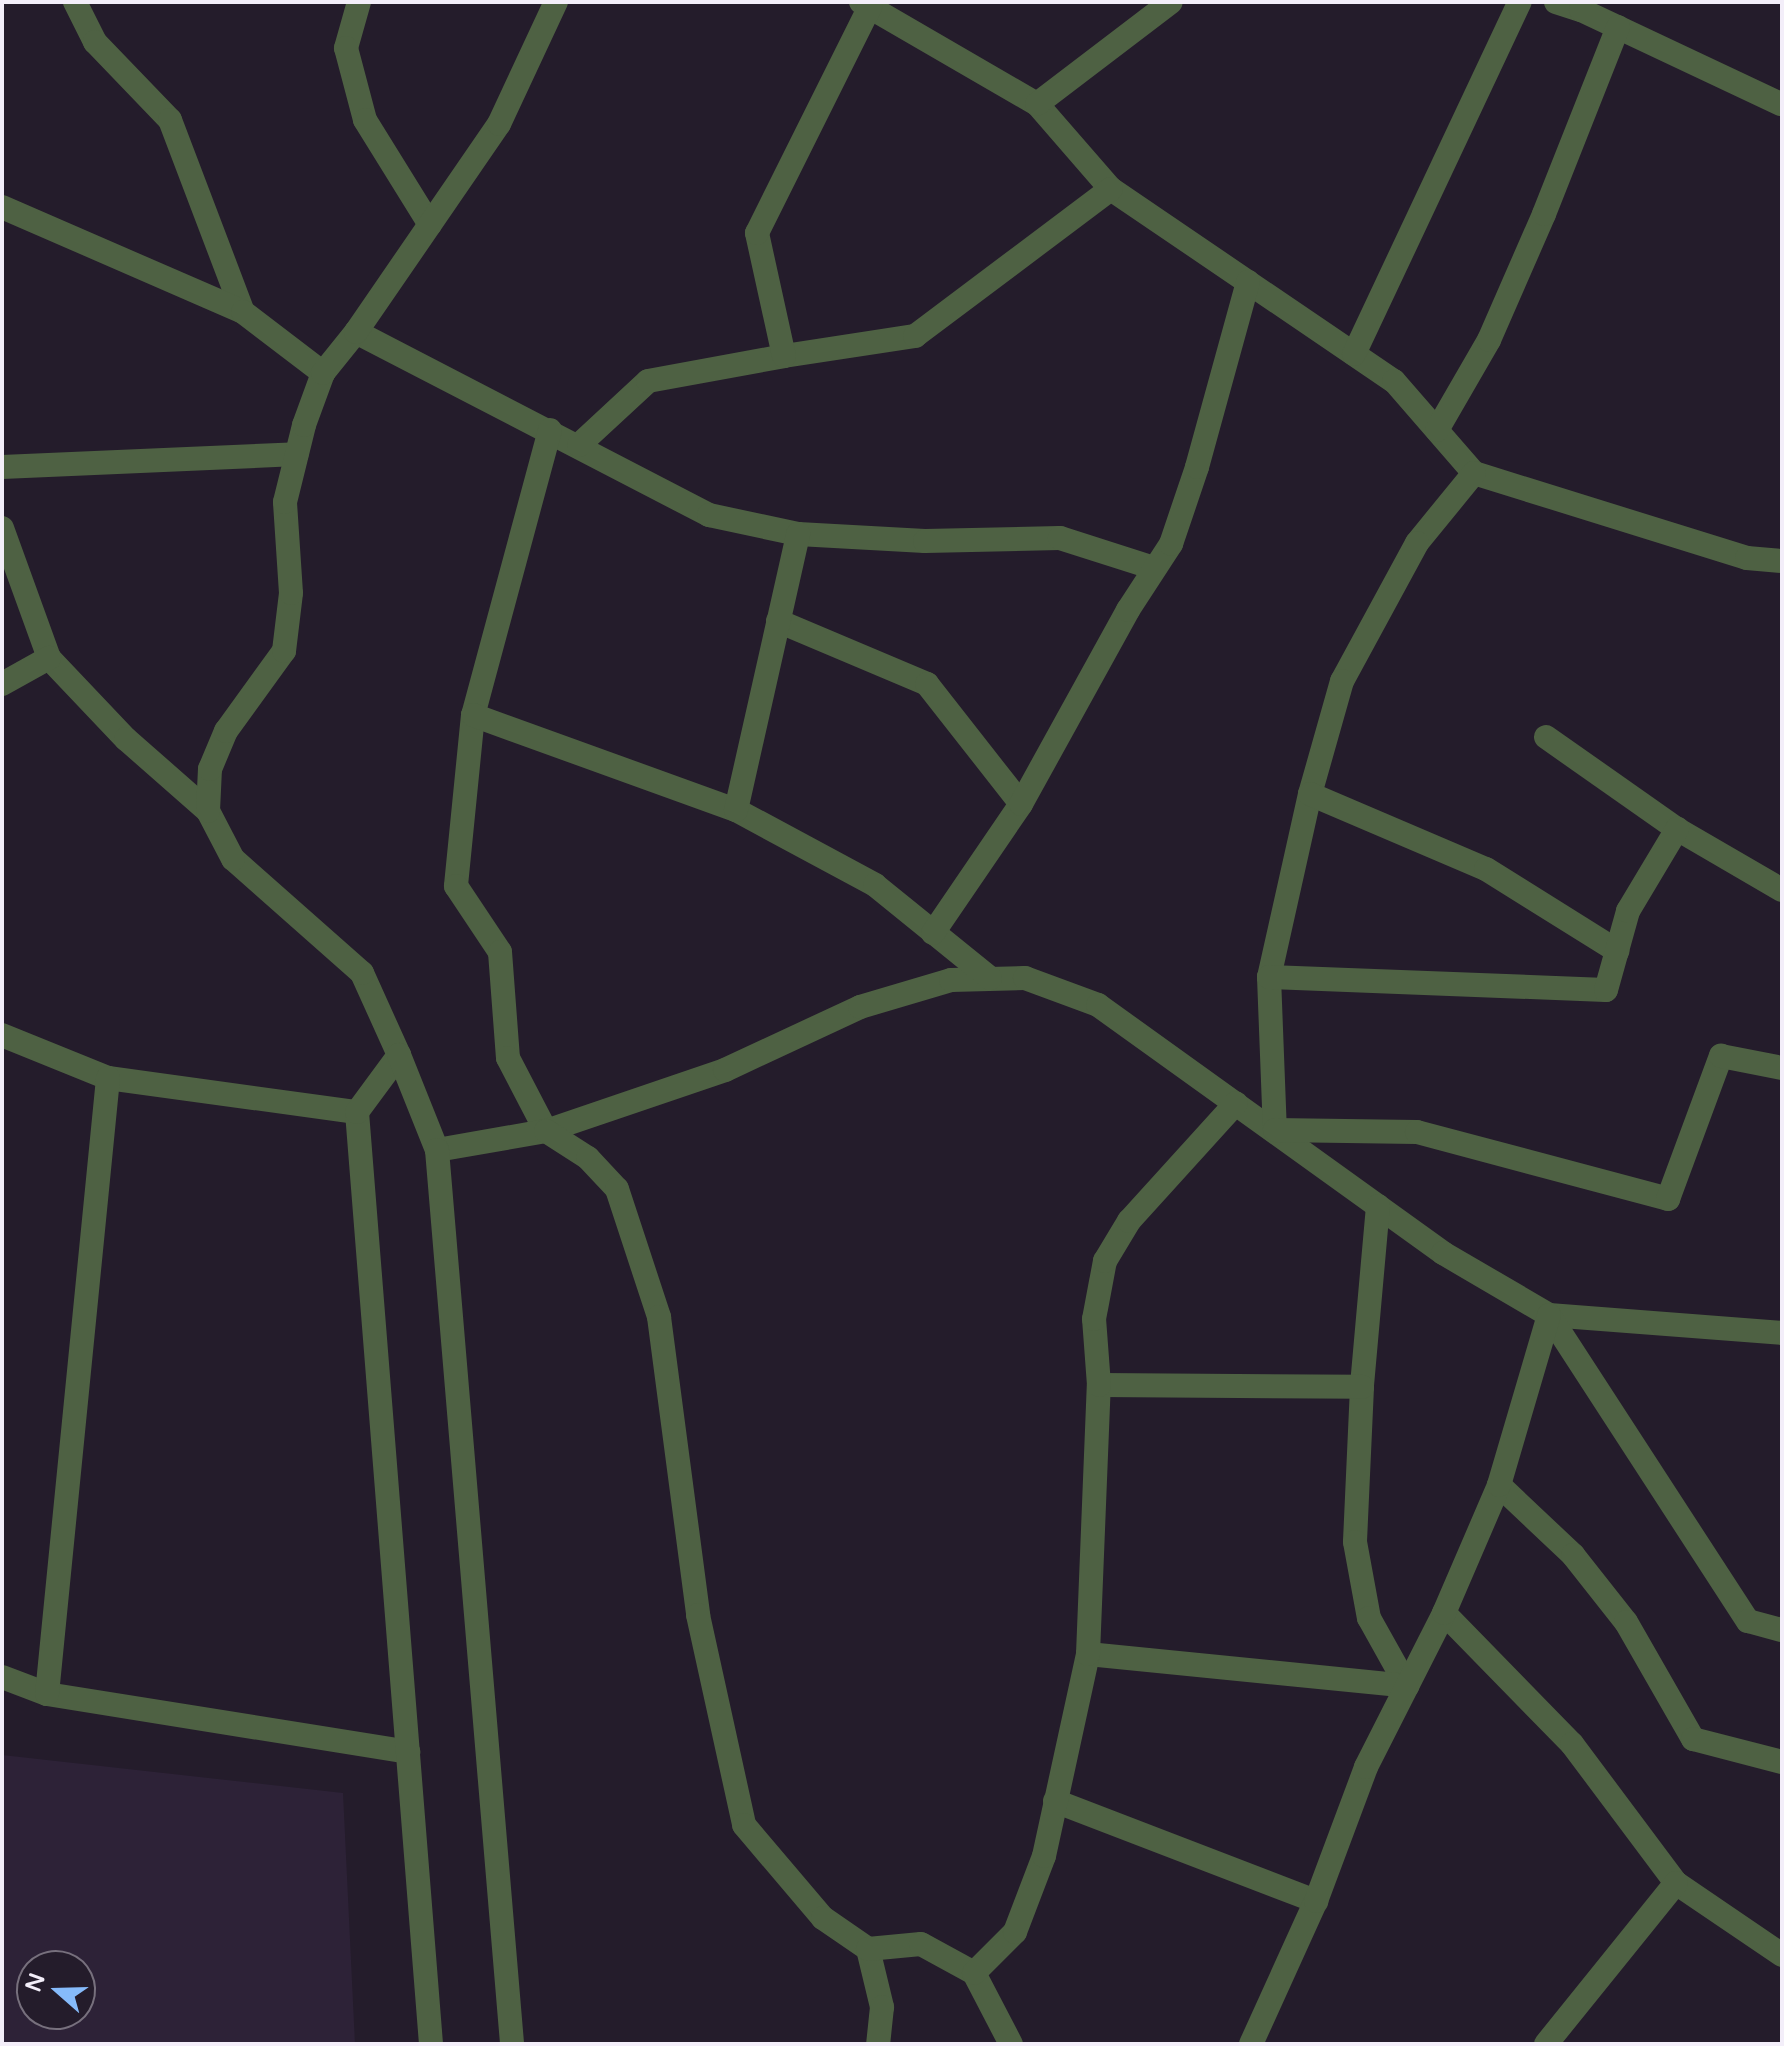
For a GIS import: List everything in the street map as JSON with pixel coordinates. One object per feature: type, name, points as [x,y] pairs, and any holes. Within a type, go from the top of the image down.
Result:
[{"type":"street","points":[[75,2],[95,42],[170,120],[243,312]]},
{"type":"street","points":[[359,2],[346,48],[365,120],[430,225]]},
{"type":"street","points":[[208,811],[210,769],[226,731],[284,651],[291,593],[285,502],[323,373],[356,332],[499,124],[556,2]]},
{"type":"street","points":[[1037,104],[1171,2]]},
{"type":"street","points":[[1354,354],[1520,2]]},
{"type":"street","points":[[1556,2],[1582,6],[1618,27],[1782,105]]},
{"type":"street","points":[[784,356],[757,233],[865,4],[1037,104],[1111,189],[1394,381],[1474,473],[1747,558],[1782,561]]},
{"type":"street","points":[[1437,430],[1489,340],[1544,214],[1618,27]]},
{"type":"street","points":[[579,445],[648,381],[915,336],[1111,189]]},
{"type":"street","points":[[2,207],[243,312],[323,373]]},
{"type":"street","points":[[933,933],[1021,804],[1154,568],[1171,544],[1197,467],[1248,282]]},
{"type":"street","points":[[356,332],[709,515],[798,534],[925,541],[1060,538],[1154,568]]},
{"type":"street","points":[[550,430],[473,715],[456,886],[500,952],[508,1058],[546,1131],[588,1158],[617,1189],[659,1317],[698,1615],[744,1825],[823,1918],[868,1949],[921,1944],[974,1973],[1011,2044]]},
{"type":"street","points":[[2,467],[297,454]]},
{"type":"street","points":[[1275,1130],[1269,977],[1310,794],[1342,681],[1417,543],[1474,473]]},
{"type":"street","points":[[2,528],[49,658],[126,739],[208,811],[233,859],[362,973],[437,1150],[512,2044]]},
{"type":"street","points":[[736,810],[798,534]]},
{"type":"street","points":[[778,621],[927,684],[1021,804]]},
{"type":"street","points":[[2,684],[49,658]]},
{"type":"street","points":[[473,715],[736,810],[875,885],[990,978]]},
{"type":"street","points":[[1546,737],[1677,829],[1782,890]]},
{"type":"street","points":[[1310,794],[1486,869],[1617,951]]},
{"type":"street","points":[[1269,977],[1606,990],[1628,911],[1677,829]]},
{"type":"street","points":[[437,1150],[546,1131],[725,1070],[860,1007],[951,980],[1025,978],[1098,1005],[1443,1253],[1549,1315],[1782,1333]]},
{"type":"street","points":[[2,1035],[108,1078],[357,1112]]},
{"type":"street","points":[[399,1055],[357,1112],[431,2044]]},
{"type":"street","points":[[1275,1130],[1417,1132],[1668,1199],[1721,1056],[1782,1068]]},
{"type":"street","points":[[47,1694],[108,1078]]},
{"type":"street","points":[[974,1973],[1015,1932],[1044,1856],[1088,1654],[1099,1385],[1094,1319],[1105,1261],[1129,1221],[1236,1103]]},
{"type":"street","points":[[1378,1206],[1362,1387],[1355,1542],[1369,1618],[1407,1686]]},
{"type":"street","points":[[1253,2042],[1316,1901],[1366,1767],[1444,1613],[1499,1485],[1549,1315]]},
{"type":"street","points":[[1549,1315],[1748,1621],[1782,1630]]},
{"type":"street","points":[[1099,1385],[1362,1387]]},
{"type":"street","points":[[1499,1485],[1573,1555],[1626,1622],[1693,1739],[1782,1762]]},
{"type":"street","points":[[1444,1613],[1572,1744],[1676,1883],[1782,1955]]},
{"type":"street","points":[[1088,1654],[1407,1686]]},
{"type":"street","points":[[2,1677],[47,1694],[408,1752]]},
{"type":"street","points":[[1055,1801],[1316,1901]]},
{"type":"street","points":[[1546,2044],[1676,1883]]},
{"type":"street","points":[[868,1949],[882,2007],[878,2044]]},
{"type":"shaded area","points":[[2,1755],[343,1793],[355,2044],[2,2044]]}]
